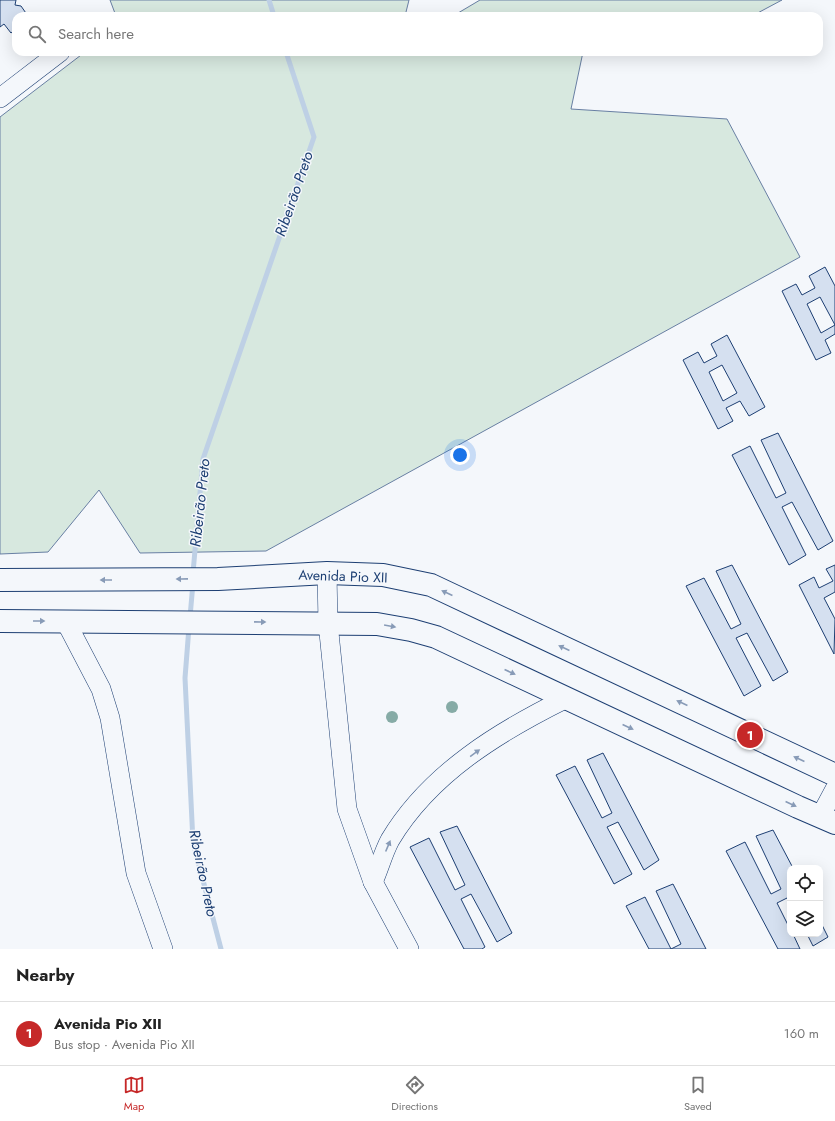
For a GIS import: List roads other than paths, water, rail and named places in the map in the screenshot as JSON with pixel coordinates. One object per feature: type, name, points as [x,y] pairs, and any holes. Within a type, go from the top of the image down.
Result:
[{"type":"main road","name":"Avenida Pio XII","points":[[0,580],[218,579],[326,573],[383,576],[430,585],[835,775]]},
{"type":"main road","points":[[0,621],[377,624],[412,630],[436,638],[827,820]]},
{"type":"street","points":[[2,91],[54,56]]},
{"type":"street","points":[[326,573],[328,623],[347,809],[373,882],[409,949]]},
{"type":"street","points":[[66,622],[101,689],[110,718],[136,872],[163,949]]},
{"type":"street","points":[[373,882],[390,841],[410,810],[442,777],[504,732],[567,698]]},
{"type":"street","points":[[827,820],[835,789]]},
{"type":"waterway","name":"Ribeirão Preto","points":[[269,0],[273,12]]},
{"type":"waterway","name":"Ribeirão Preto","points":[[193,573],[203,459],[314,137],[287,56]]},
{"type":"waterway","name":"Ribeirão Preto","points":[[190,617],[193,583]]},
{"type":"waterway","name":"Ribeirão Preto","points":[[189,627],[185,678],[193,842],[221,949]]},
{"type":"place","name":"Avenida Pio XII","points":[[750,735]]}]
